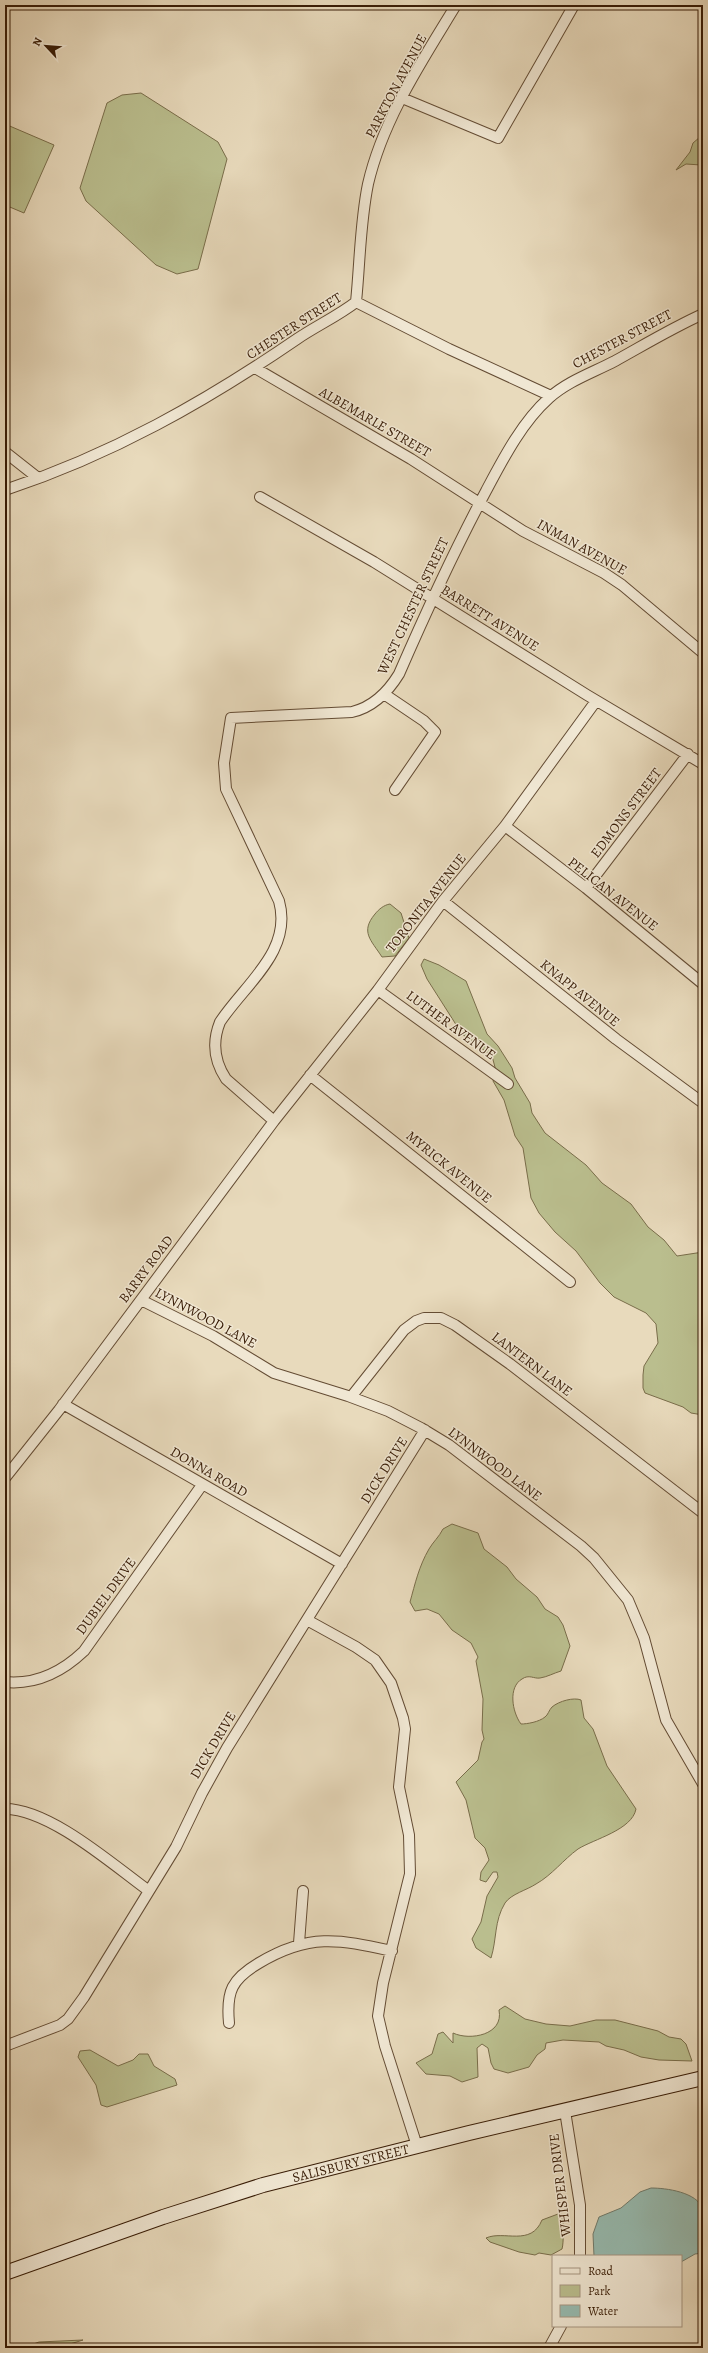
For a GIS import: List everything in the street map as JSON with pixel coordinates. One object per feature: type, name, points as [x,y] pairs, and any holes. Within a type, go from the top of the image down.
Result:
[{"type":"main road","name":"SALISBURY STREET","points":[[5,2273],[231,2194],[417,2146],[703,2078]]},
{"type":"street","name":"PARKTON AVENUE","points":[[356,302],[364,210],[368,183],[380,144],[402,98],[456,5]]},
{"type":"street","points":[[402,98],[498,138],[574,5]]},
{"type":"street","name":"CHESTER STREET","points":[[5,490],[65,469],[140,435],[255,368],[356,302],[449,350],[551,396],[570,383],[627,354],[676,326],[703,314]]},
{"type":"street","name":"ALBEMARLE STREET","points":[[255,368],[480,502]]},
{"type":"street","name":"WEST CHESTER STREET","points":[[274,1121],[231,1085],[220,1070],[215,1048],[216,1032],[227,1012],[273,954],[282,927],[282,913],[279,901],[226,789],[224,763],[231,718],[352,712],[366,707],[384,694],[399,674],[433,598],[480,502],[520,434],[551,396]]},
{"type":"street","points":[[5,452],[38,478]]},
{"type":"street","name":"BARRETT AVENUE","points":[[260,497],[433,598],[596,701],[703,764]]},
{"type":"street","name":"INMAN AVENUE","points":[[480,502],[523,531],[622,585],[703,653]]},
{"type":"street","points":[[384,694],[424,721],[435,732],[396,790]]},
{"type":"street","name":"TORONITA AVENUE","points":[[274,1121],[378,990],[443,901],[505,826],[596,701]]},
{"type":"street","name":"EDMONS STREET","points":[[586,888],[688,754]]},
{"type":"street","name":"PELICAN AVENUE","points":[[505,826],[586,888],[703,984]]},
{"type":"street","name":"KNAPP AVENUE","points":[[443,901],[616,1039],[703,1103]]},
{"type":"street","name":"LUTHER AVENUE","points":[[378,990],[508,1084]]},
{"type":"street","name":"MYRICK AVENUE","points":[[310,1076],[570,1282]]},
{"type":"street","name":"BARRY ROAD","points":[[5,1478],[63,1404],[274,1121]]},
{"type":"street","name":"LYNNWOOD LANE","points":[[141,1300],[220,1340],[274,1373],[351,1397],[388,1411],[425,1430],[449,1445],[568,1535],[594,1558],[619,1588],[637,1618],[666,1720],[703,1784]]},
{"type":"street","name":"LANTERN LANE","points":[[351,1397],[404,1330],[416,1321],[433,1317],[441,1318],[456,1325],[510,1364],[703,1513]]},
{"type":"street","name":"DONNA ROAD","points":[[63,1404],[342,1564]]},
{"type":"street","name":"DICK DRIVE","points":[[5,2046],[56,2027],[68,2019],[84,1997],[184,1833],[211,1774],[425,1430]]},
{"type":"street","name":"DUBIEL DRIVE","points":[[5,1682],[26,1682],[46,1677],[63,1668],[79,1655],[202,1485]]},
{"type":"street","points":[[307,1620],[356,1646],[375,1660],[391,1683],[403,1718],[405,1734],[399,1787],[409,1835],[411,1865],[407,1894],[380,2000],[379,2024],[417,2146]]},
{"type":"street","points":[[5,1809],[34,1814],[60,1827],[149,1891]]},
{"type":"street","points":[[299,1943],[303,1891]]},
{"type":"street","points":[[229,2023],[227,2003],[231,1988],[236,1981],[267,1958],[299,1943],[344,1942],[392,1951]]},
{"type":"street","name":"WHISPER DRIVE","points":[[565,2111],[580,2206],[580,2255]]},
{"type":"street","points":[[549,2348],[560,2327]]},
{"type":"green space","points":[[141,93],[218,142],[227,159],[198,269],[177,274],[156,265],[86,201],[80,188],[107,103],[122,95]]},
{"type":"green space","points":[[5,124],[54,145],[24,213],[5,205]]},
{"type":"green space","points":[[703,130],[703,162],[701,165],[686,164],[676,170],[690,152],[693,143],[700,137]]},
{"type":"green space","points":[[390,904],[401,913],[409,938],[395,956],[382,957],[371,941],[368,926],[378,910]]},
{"type":"green space","points":[[424,959],[439,965],[466,981],[487,1034],[498,1046],[512,1068],[515,1078],[530,1103],[532,1113],[545,1133],[586,1165],[602,1183],[631,1204],[648,1227],[664,1240],[677,1256],[703,1252],[703,1415],[691,1413],[683,1407],[645,1393],[643,1388],[644,1366],[658,1343],[656,1324],[646,1313],[614,1297],[600,1283],[576,1251],[555,1232],[539,1213],[531,1198],[523,1148],[515,1136],[504,1100],[493,1081],[496,1071],[492,1056],[462,1034],[427,979],[421,965]]},
{"type":"green space","points":[[452,1524],[478,1533],[484,1549],[507,1567],[516,1579],[537,1597],[545,1609],[558,1617],[563,1625],[570,1646],[561,1671],[545,1677],[529,1677],[522,1679],[515,1688],[513,1700],[515,1713],[521,1724],[542,1719],[547,1715],[552,1707],[562,1701],[571,1699],[581,1700],[584,1718],[593,1729],[607,1766],[636,1809],[628,1823],[612,1833],[578,1849],[542,1880],[515,1895],[505,1903],[497,1923],[491,1958],[476,1948],[472,1939],[481,1922],[487,1896],[498,1877],[497,1872],[493,1872],[486,1882],[480,1880],[481,1872],[489,1860],[485,1848],[475,1838],[466,1800],[456,1782],[478,1760],[484,1739],[482,1730],[483,1699],[476,1661],[478,1657],[471,1643],[452,1630],[439,1614],[427,1609],[415,1611],[410,1602],[426,1555],[443,1529]]},
{"type":"green space","points":[[505,2006],[525,2019],[546,2024],[570,2026],[596,2020],[615,2020],[658,2031],[669,2037],[681,2039],[686,2044],[692,2061],[659,2060],[641,2057],[624,2050],[606,2046],[599,2042],[563,2040],[546,2043],[545,2049],[537,2055],[529,2067],[508,2073],[494,2069],[491,2063],[488,2048],[482,2044],[477,2048],[478,2077],[462,2082],[450,2076],[426,2074],[416,2063],[432,2054],[438,2034],[443,2032],[453,2043],[453,2033],[476,2036],[491,2030],[496,2025],[499,2018],[499,2010]]},
{"type":"green space","points":[[90,2050],[118,2066],[133,2060],[139,2054],[148,2054],[154,2066],[175,2079],[177,2085],[107,2107],[101,2105],[96,2085],[78,2057],[80,2051]]},
{"type":"green space","points":[[558,2214],[563,2215],[563,2246],[562,2249],[551,2255],[539,2253],[535,2255],[519,2252],[490,2242],[486,2238],[493,2236],[517,2236],[531,2233],[537,2228],[542,2220]]},
{"type":"green space","points":[[83,2340],[57,2348],[22,2348],[39,2342]]},
{"type":"water","points":[[651,2188],[672,2190],[688,2195],[700,2203],[703,2209],[704,2219],[703,2253],[695,2254],[682,2261],[682,2255],[594,2255],[593,2234],[599,2217],[621,2208],[640,2192]]}]
